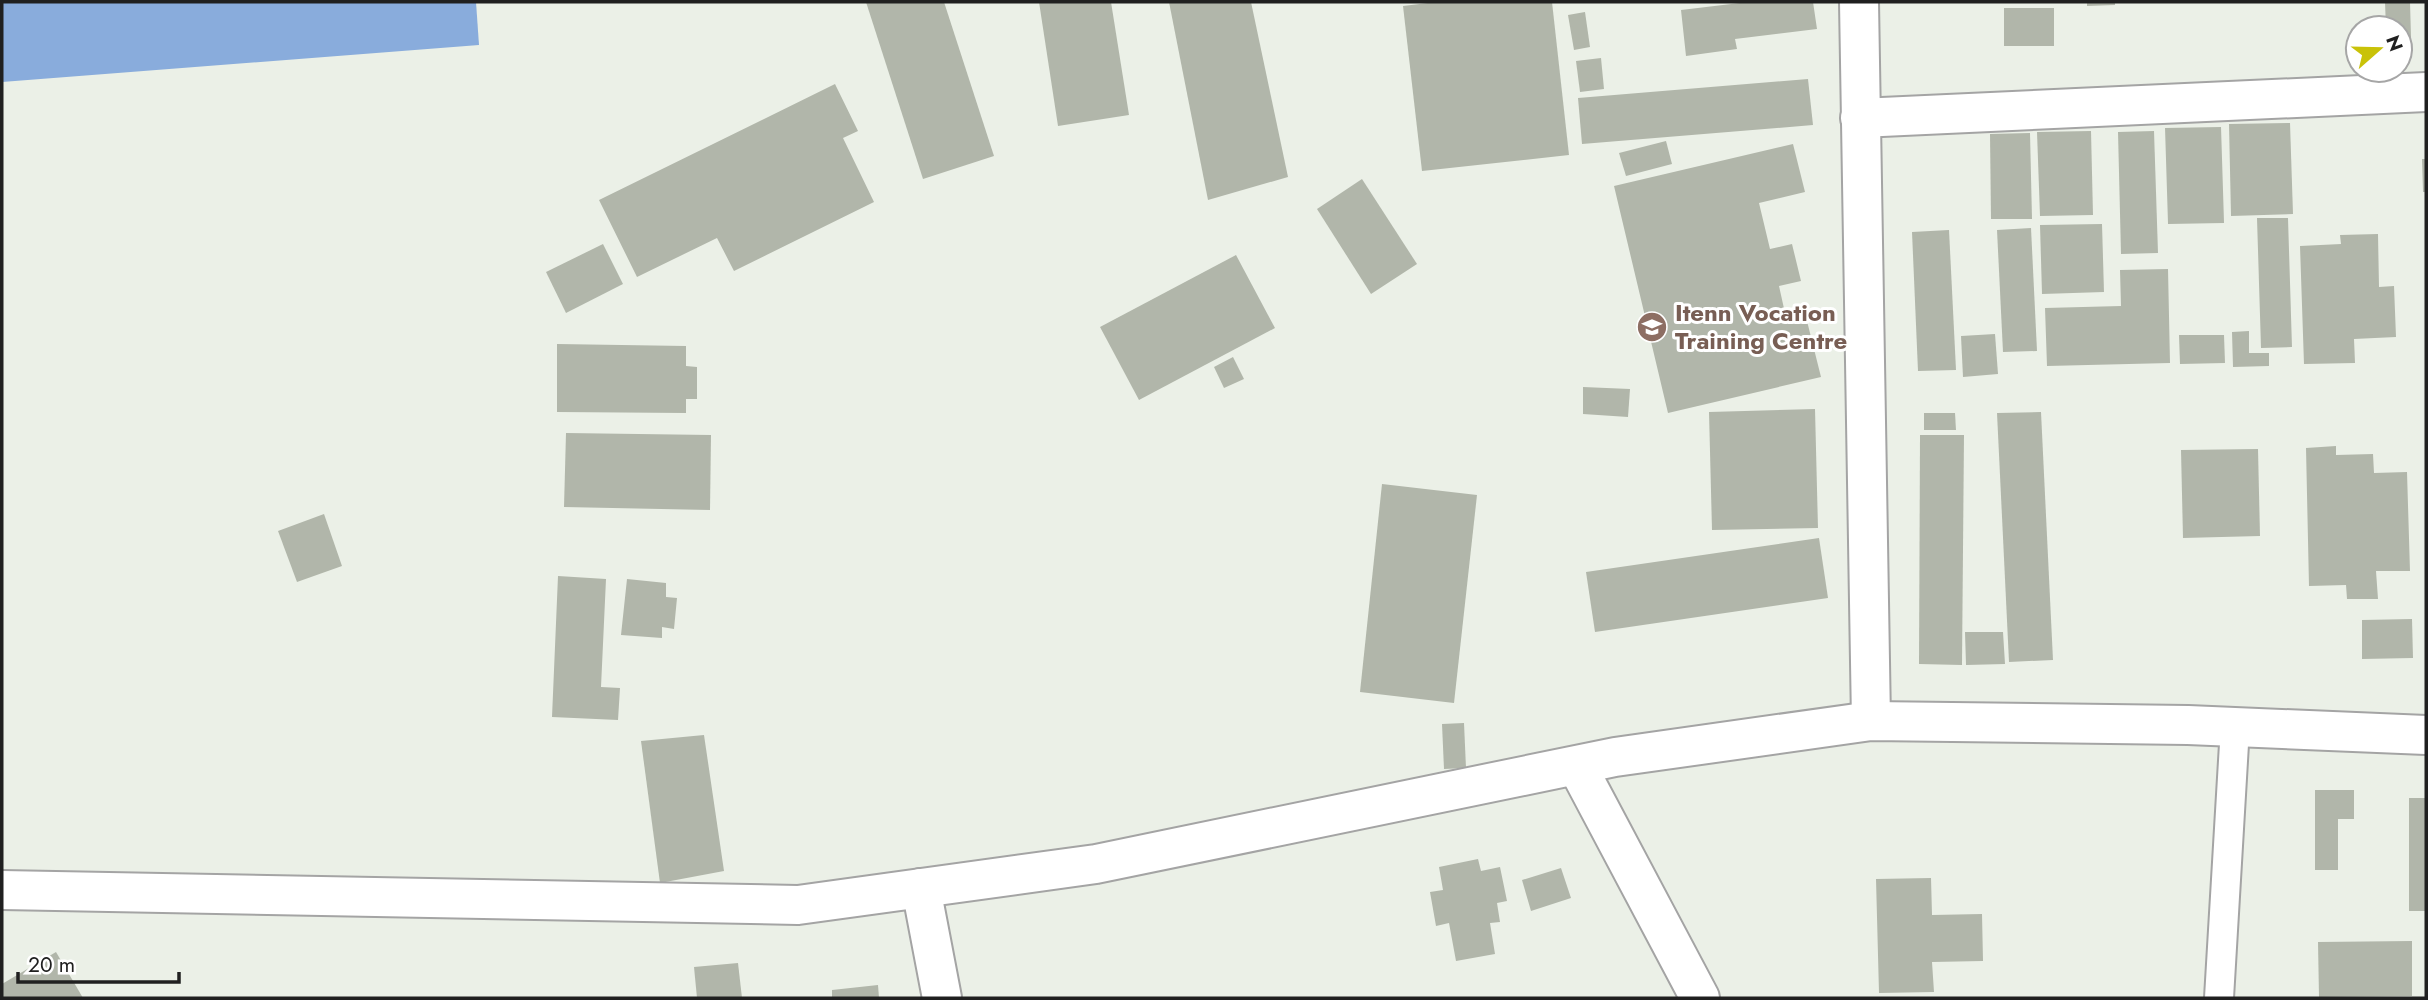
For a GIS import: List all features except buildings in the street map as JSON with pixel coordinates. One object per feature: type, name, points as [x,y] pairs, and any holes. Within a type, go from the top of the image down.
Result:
[{"type":"street","points":[[1859,2],[1871,721]]},
{"type":"street","points":[[1860,118],[2426,92]]},
{"type":"street","points":[[2,890],[798,905],[1096,864],[1577,766],[1871,721],[2235,727],[2426,735]]},
{"type":"street","points":[[1577,766],[1700,998]]},
{"type":"street","points":[[921,888],[942,998]]},
{"type":"lane","points":[[2219,998],[2235,727]]},
{"type":"shaded area","points":[[2,2],[476,2],[479,45],[2,82]]},
{"type":"place","name":"Itenn Vocation Training Centre","points":[[1652,327]]}]
